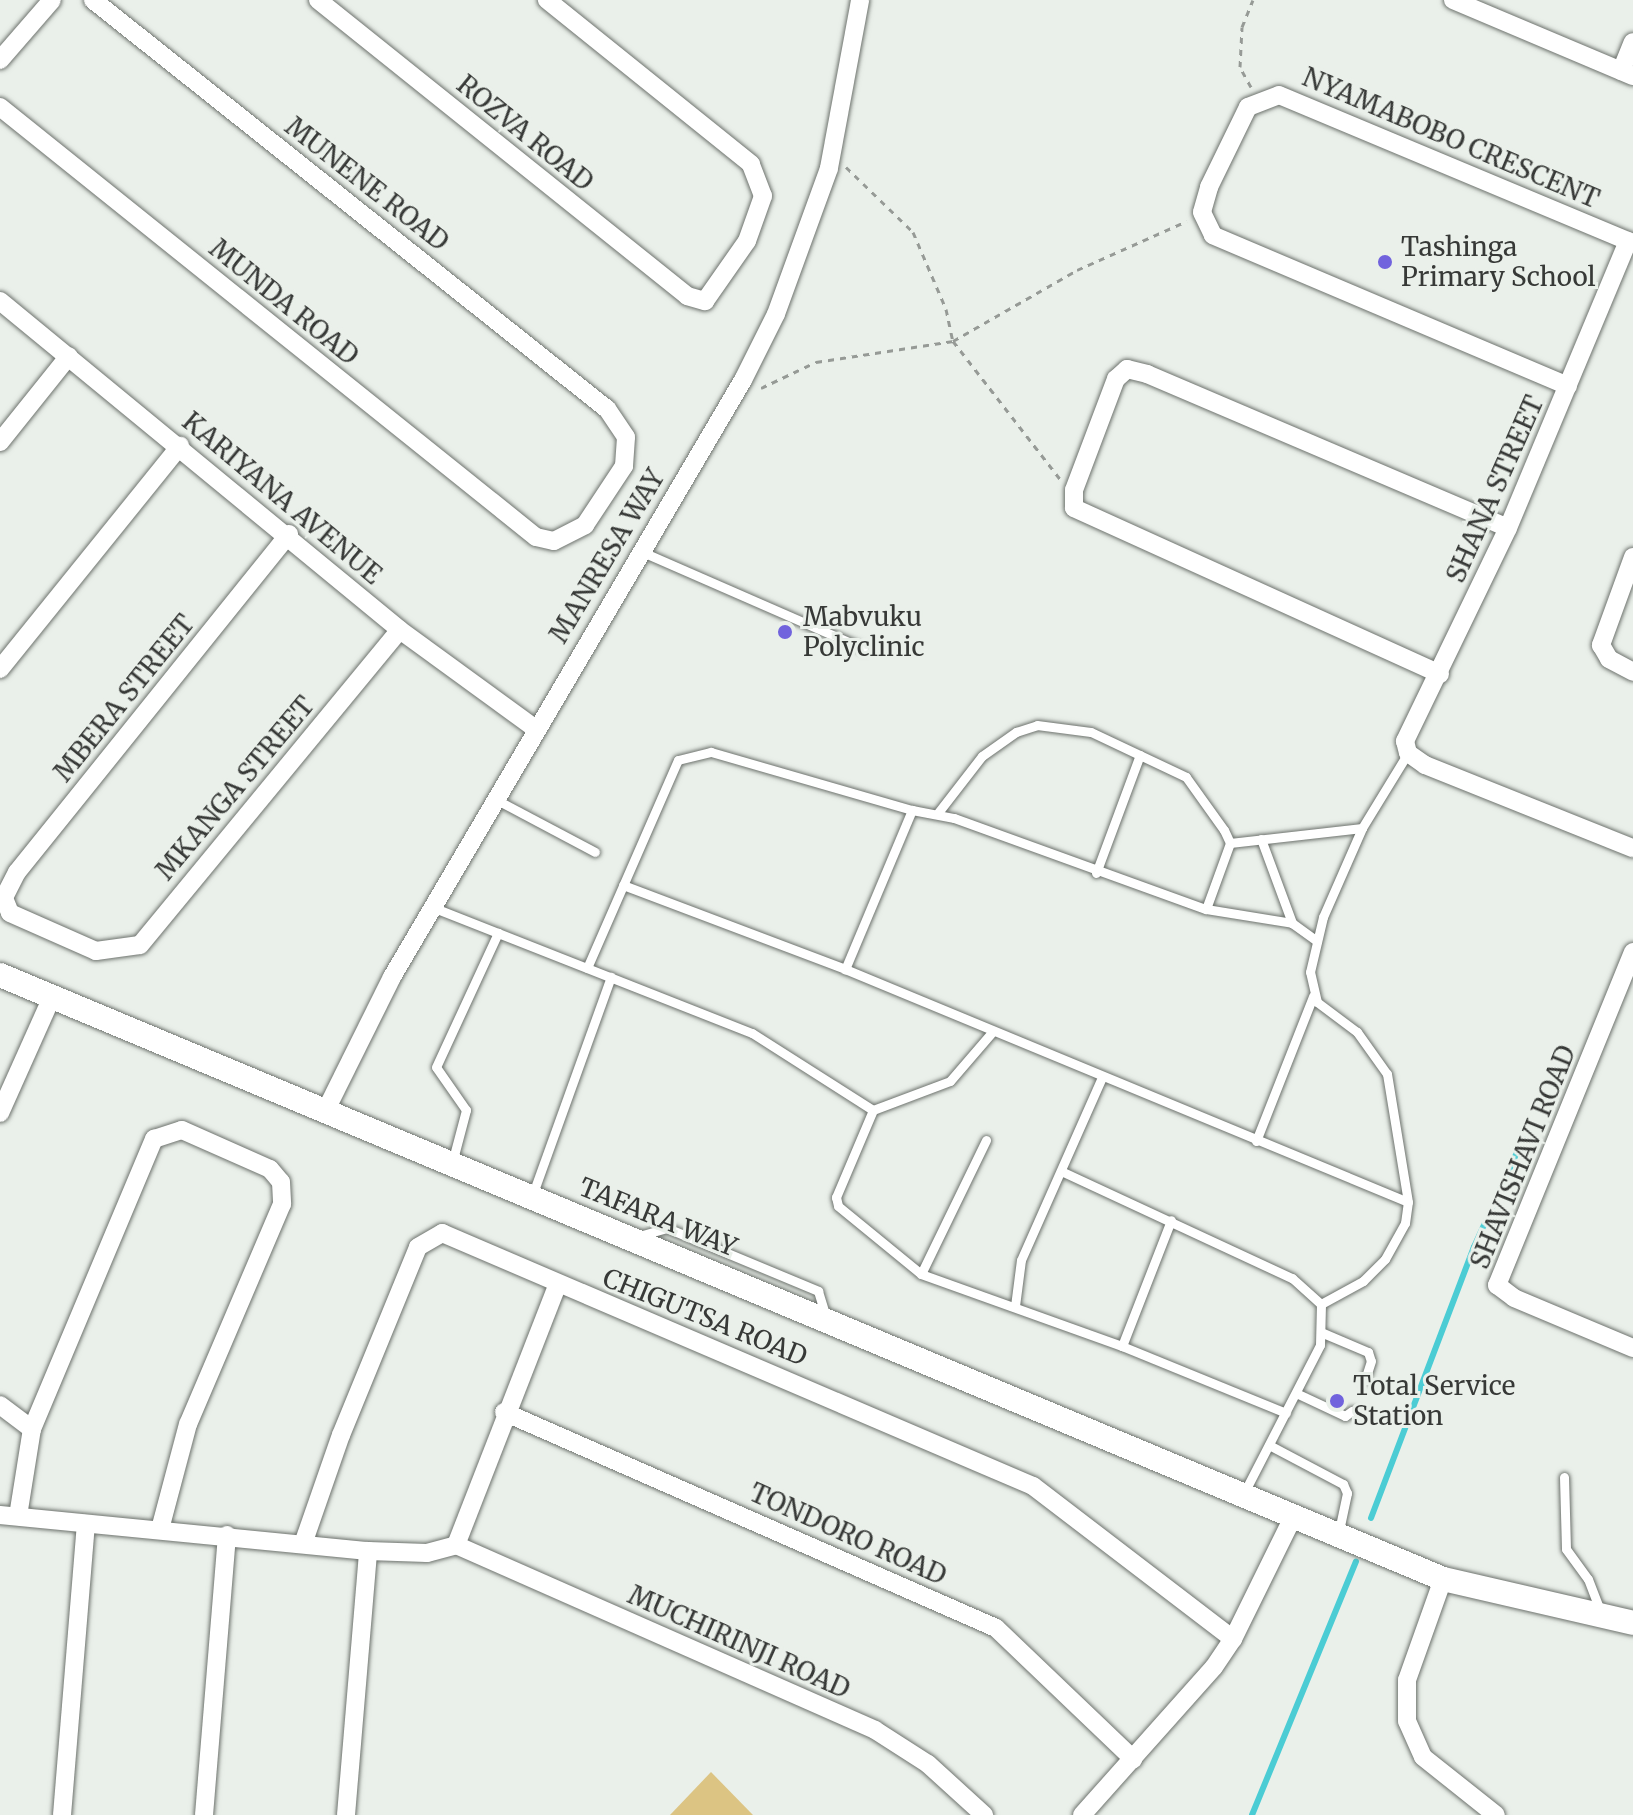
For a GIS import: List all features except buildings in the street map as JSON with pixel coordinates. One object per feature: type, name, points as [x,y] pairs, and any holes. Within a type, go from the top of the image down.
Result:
[{"type":"street","points":[[0,60],[52,0]]},
{"type":"street","name":"MUNENE ROAD","points":[[93,0],[607,409],[626,437],[624,466],[585,525],[554,541],[536,537]]},
{"type":"street","name":"ROZVA ROAD","points":[[318,0],[687,296],[703,301],[747,241],[763,196],[751,164],[547,0]]},
{"type":"street","name":"MANRESA WAY","points":[[326,1110],[432,907],[728,403],[782,300],[832,153],[860,0]]},
{"type":"street","points":[[1453,0],[1486,7],[1627,74],[1633,42]]},
{"type":"street","name":"NYAMABOBO CRESCENT","points":[[1258,100],[1291,98],[1630,242]]},
{"type":"street","points":[[1258,100],[1248,107],[1209,187],[1203,218],[1213,235],[1568,386]]},
{"type":"street","name":"MUNDA ROAD","points":[[0,107],[536,537]]},
{"type":"street","name":"SHANA STREET","points":[[1408,753],[1407,732],[1440,674],[1508,528],[1630,242]]},
{"type":"street","name":"KARIYANA AVENUE","points":[[0,301],[289,534],[400,630],[536,729]]},
{"type":"street","points":[[0,442],[69,356]]},
{"type":"street","points":[[1440,674],[1078,510],[1071,503],[1074,490],[1116,379],[1120,371],[1132,370],[1508,528]]},
{"type":"street","points":[[0,669],[180,446]]},
{"type":"street","name":"MBERA STREET","points":[[96,951],[19,919],[6,907],[4,898],[44,837],[289,534]]},
{"type":"street","points":[[1633,557],[1601,639],[1603,654],[1633,672]]},
{"type":"street","name":"MKANGA STREET","points":[[96,951],[140,945],[400,630]]},
{"type":"street","points":[[1408,753],[1433,769],[1633,848]]},
{"type":"street","name":"SHAVISHAVI ROAD","points":[[1632,1343],[1514,1298],[1497,1285],[1633,952]]},
{"type":"street","name":"TAFARA WAY","points":[[0,975],[827,1317],[1339,1532],[1443,1579],[1604,1620],[1633,1623]]},
{"type":"street","points":[[0,1113],[52,997]]},
{"type":"street","points":[[160,1529],[188,1424],[280,1215],[281,1182],[270,1169],[198,1134],[169,1131],[157,1136],[32,1429],[9,1516],[86,1524],[304,1541],[368,1551],[427,1553],[456,1545],[504,1412],[558,1284]]},
{"type":"street","name":"CHIGUTSA ROAD","points":[[304,1541],[341,1435],[425,1239],[442,1233],[941,1443],[1033,1486],[1233,1639]]},
{"type":"street","points":[[0,1405],[32,1429]]},
{"type":"street","name":"TONDORO ROAD","points":[[504,1412],[984,1621],[1046,1672],[1133,1759]]},
{"type":"street","points":[[1082,1815],[1196,1690],[1233,1639],[1294,1515]]},
{"type":"street","points":[[62,1815],[86,1524]]},
{"type":"street","points":[[204,1815],[227,1535]]},
{"type":"street","name":"MUCHIRINJI ROAD","points":[[456,1545],[875,1730],[928,1764],[984,1815]]},
{"type":"street","points":[[346,1815],[368,1551]]},
{"type":"street","points":[[1443,1579],[1407,1680],[1407,1721],[1423,1757],[1492,1814]]},
{"type":"lane","points":[[640,551],[864,649]]},
{"type":"lane","points":[[937,814],[982,756],[1016,732],[1037,725],[1091,732],[1186,777],[1230,843]]},
{"type":"lane","points":[[587,968],[678,760],[692,753],[711,752],[912,810],[937,814],[1096,873],[1206,909],[1292,923],[1317,941]]},
{"type":"lane","points":[[1256,1141],[1313,996],[1310,972],[1317,941],[1362,828],[1408,753]]},
{"type":"lane","points":[[1096,873],[1140,755]]},
{"type":"lane","points":[[495,799],[595,852]]},
{"type":"lane","points":[[845,969],[912,810]]},
{"type":"lane","points":[[1230,843],[1362,828]]},
{"type":"lane","points":[[1261,839],[1292,923]]},
{"type":"lane","points":[[1206,909],[1230,843]]},
{"type":"lane","points":[[623,885],[845,969],[1408,1202]]},
{"type":"lane","points":[[432,907],[752,1033],[873,1110]]},
{"type":"lane","points":[[452,1163],[466,1110],[436,1067],[498,933]]},
{"type":"lane","points":[[532,1196],[611,977]]},
{"type":"lane","points":[[1313,996],[1357,1032],[1387,1074],[1408,1202],[1405,1223],[1385,1259],[1363,1281],[1321,1304]]},
{"type":"lane","points":[[993,1031],[950,1081],[873,1110],[836,1197],[838,1206],[921,1274],[1122,1346],[1286,1413]]},
{"type":"lane","points":[[1015,1306],[1021,1260],[1102,1077]]},
{"type":"lane","points":[[921,1274],[986,1140]]},
{"type":"lane","points":[[1061,1171],[1292,1278],[1321,1304],[1323,1333],[1244,1493]]},
{"type":"lane","points":[[1122,1346],[1171,1220]]},
{"type":"lane","points":[[1323,1333],[1368,1352],[1371,1361],[1365,1379]]},
{"type":"lane","points":[[1296,1393],[1345,1416],[1352,1411]]},
{"type":"lane","points":[[1269,1445],[1343,1484],[1347,1493],[1339,1532]]},
{"type":"lane","points":[[1564,1477],[1566,1549],[1588,1579],[1604,1620]]},
{"type":"path","points":[[1253,0],[1242,27],[1240,67],[1258,100]]},
{"type":"path","points":[[832,153],[913,232],[946,309],[953,341],[1027,441],[1074,490]]},
{"type":"path","points":[[728,403],[816,362],[953,341],[1077,270],[1153,238],[1170,225],[1203,218]]},
{"type":"shaded area","points":[[711,1772],[753,1815],[670,1815]]},
{"type":"waterway","points":[[1371,1518],[1474,1247],[1523,1139]]},
{"type":"waterway","points":[[1252,1815],[1356,1562]]},
{"type":"place","name":"Tashinga Primary School","points":[[1385,262]]},
{"type":"place","name":"Mabvuku Polyclinic","points":[[785,632]]},
{"type":"place","name":"Total Service Station","points":[[1337,1401]]}]
